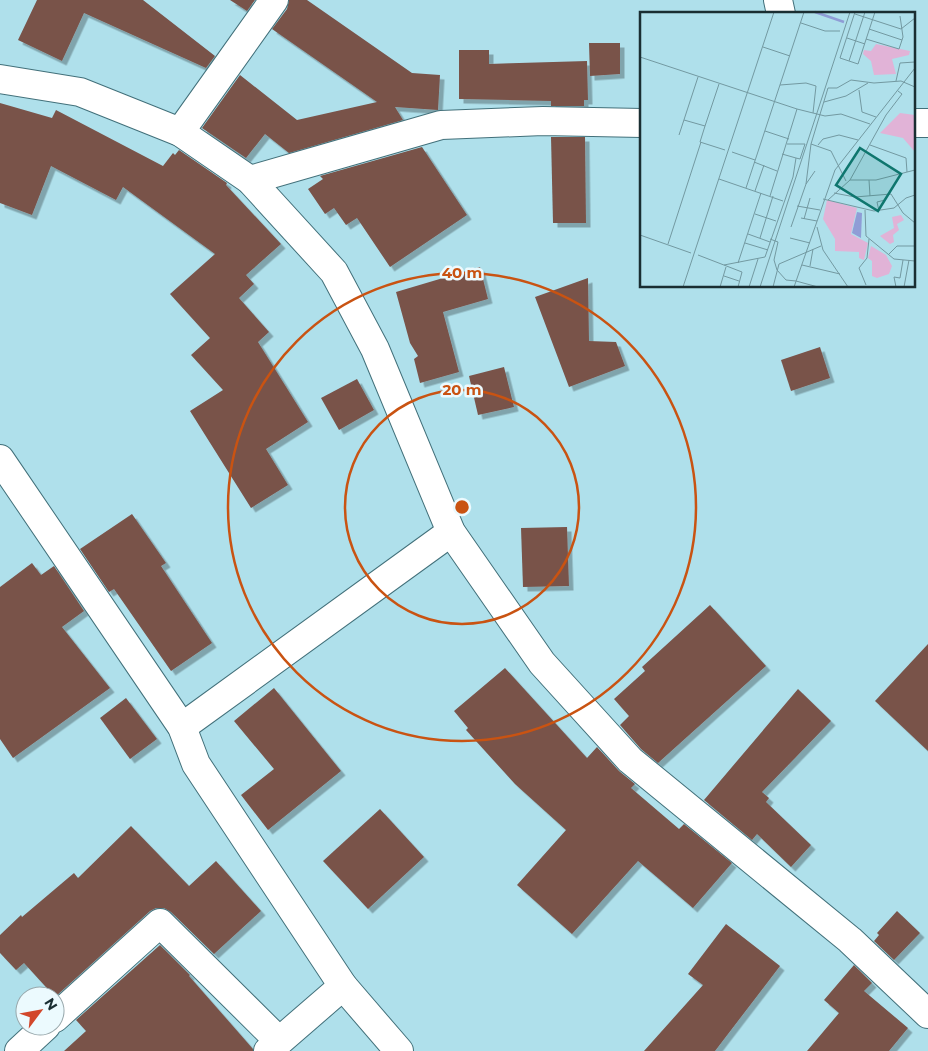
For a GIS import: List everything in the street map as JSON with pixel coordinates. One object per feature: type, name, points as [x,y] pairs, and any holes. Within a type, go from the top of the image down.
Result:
[{"type":"street","points":[[180,132],[274,0]]},
{"type":"street","points":[[0,79],[80,92],[180,132],[250,180],[334,272],[374,349],[451,532],[542,663],[630,760],[850,940],[928,1014]]},
{"type":"street","points":[[250,180],[441,125],[543,122],[640,123]]},
{"type":"street","points":[[0,459],[182,727],[196,764],[342,986],[399,1051]]},
{"type":"street","points":[[182,727],[451,532]]},
{"type":"street","points":[[65,1009],[160,923],[273,1046],[342,986]]},
{"type":"street","points":[[19,1051],[35,1036]]},
{"type":"street","points":[[0,1043],[7,1051]]},
{"type":"building","points":[[37,0],[143,0],[215,56],[206,68],[84,13],[62,61],[18,40]]},
{"type":"building","points":[[230,0],[255,0],[247,11]]},
{"type":"building","points":[[289,0],[307,0],[412,73],[440,75],[438,110],[395,107],[403,120],[289,153],[265,134],[246,158],[202,128],[240,75],[297,120],[377,102],[272,29],[287,9]]},
{"type":"building","points":[[589,43],[620,43],[620,74],[590,76]]},
{"type":"building","points":[[459,50],[489,50],[489,64],[587,61],[588,100],[584,100],[584,106],[551,106],[551,101],[459,99]]},
{"type":"building","points":[[0,103],[52,118],[56,110],[163,166],[173,153],[175,155],[179,150],[227,183],[226,185],[281,244],[246,275],[254,284],[239,298],[269,332],[258,342],[308,422],[266,449],[288,485],[251,508],[190,411],[223,390],[191,355],[210,338],[170,294],[215,254],[123,187],[116,200],[51,166],[32,215],[0,203]]},
{"type":"building","points":[[551,137],[585,137],[586,223],[553,223]]},
{"type":"building","points":[[422,147],[467,215],[390,267],[357,218],[346,225],[334,208],[325,214],[308,189],[323,179],[320,176]]},
{"type":"building","points":[[480,267],[488,299],[443,312],[459,372],[420,383],[414,359],[418,356],[410,343],[396,292]]},
{"type":"building","points":[[588,278],[589,341],[616,342],[625,366],[569,387],[535,297]]},
{"type":"building","points":[[820,347],[830,378],[791,391],[781,360]]},
{"type":"building","points":[[504,367],[514,407],[478,415],[469,376]]},
{"type":"building","points":[[357,379],[374,410],[339,430],[321,398]]},
{"type":"building","points":[[132,514],[166,563],[161,566],[212,643],[171,671],[114,589],[109,592],[80,549]]},
{"type":"building","points":[[567,527],[569,586],[523,587],[521,528]]},
{"type":"building","points":[[32,563],[41,575],[54,566],[84,611],[62,627],[110,688],[13,758],[0,739],[0,587]]},
{"type":"building","points":[[710,605],[766,666],[658,763],[641,749],[620,725],[629,716],[614,699],[645,671],[642,667]]},
{"type":"building","points":[[928,644],[928,751],[875,701]]},
{"type":"building","points":[[505,668],[587,758],[597,747],[619,771],[635,784],[631,788],[679,829],[684,824],[732,863],[693,908],[638,861],[572,934],[517,885],[566,830],[515,784],[466,730],[468,728],[454,711]]},
{"type":"building","points":[[274,688],[341,771],[268,830],[241,795],[274,769],[234,721]]},
{"type":"building","points":[[798,689],[831,721],[762,792],[769,798],[766,802],[811,845],[791,867],[757,834],[752,840],[704,800]]},
{"type":"building","points":[[126,698],[157,739],[130,759],[100,718]]},
{"type":"building","points":[[380,809],[424,857],[368,909],[323,861]]},
{"type":"building","points":[[131,826],[189,886],[216,861],[261,911],[214,954],[171,912],[164,908],[156,908],[150,911],[65,988],[65,986],[45,986],[24,963],[16,970],[0,953],[0,935],[21,915],[22,917],[74,873],[78,878]]},
{"type":"building","points":[[897,911],[920,933],[894,960],[874,941],[879,935],[877,933]]},
{"type":"building","points":[[726,924],[780,966],[715,1051],[644,1051],[703,985],[688,974]]},
{"type":"building","points":[[160,945],[190,975],[253,1051],[64,1051],[86,1031],[76,1020]]},
{"type":"building","points":[[854,965],[872,983],[864,991],[908,1028],[889,1051],[807,1051],[839,1013],[824,1000]]}]
